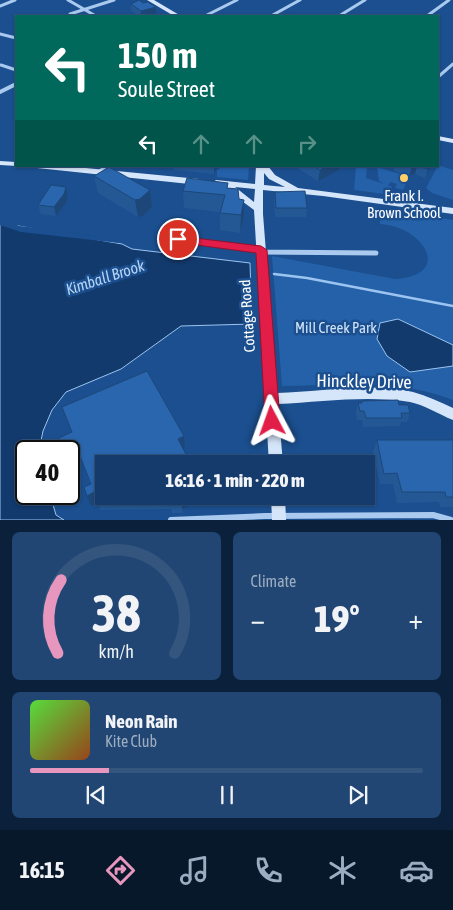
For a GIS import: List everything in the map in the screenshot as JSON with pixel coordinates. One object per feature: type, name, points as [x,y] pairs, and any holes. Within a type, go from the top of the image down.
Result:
[{"type":"main road","points":[[150,0],[173,15]]},
{"type":"main road","points":[[439,138],[453,141]]},
{"type":"main road","points":[[0,163],[15,164]]},
{"type":"main road","points":[[47,167],[260,189],[331,199],[359,199]]},
{"type":"main road","name":"Cottage Road","points":[[261,167],[258,209],[275,455]]},
{"type":"main road","points":[[262,167],[272,177],[302,191]]},
{"type":"main road","points":[[193,182],[230,188],[302,191],[453,211]]},
{"type":"main road","points":[[230,188],[258,209]]},
{"type":"main road","name":"Hinckley Drive","points":[[271,399],[356,395],[410,398],[432,404],[453,414]]},
{"type":"main road","points":[[278,505],[279,518]]},
{"type":"street","points":[[0,6],[16,0]]},
{"type":"street","points":[[68,0],[94,15]]},
{"type":"street","points":[[70,14],[114,0]]},
{"type":"street","points":[[208,15],[237,0]]},
{"type":"street","points":[[273,15],[300,0]]},
{"type":"street","points":[[341,15],[365,0]]},
{"type":"street","points":[[428,15],[449,0]]},
{"type":"street","points":[[0,34],[15,38]]},
{"type":"street","points":[[0,40],[8,36]]},
{"type":"street","points":[[439,76],[453,64]]},
{"type":"street","points":[[1,65],[15,70]]},
{"type":"street","points":[[0,92],[15,84]]},
{"type":"street","points":[[99,172],[106,167]]},
{"type":"street","points":[[178,239],[261,251],[376,253]]},
{"type":"street","points":[[171,520],[433,516],[451,520]]},
{"type":"green space","points":[[439,165],[453,170],[453,200],[432,193],[426,188]]},
{"type":"green space","points":[[222,167],[249,167],[248,180],[217,177],[217,170]]},
{"type":"green space","points":[[356,167],[367,167],[366,178],[384,184],[379,181],[377,167],[409,177],[403,190],[395,188],[397,184],[391,182],[388,185],[392,187],[392,195],[354,190]]},
{"type":"green space","name":"Mill Creek Park","points":[[380,208],[453,220],[453,400],[412,388],[369,384],[282,386],[272,256],[395,279],[413,276],[423,270],[428,261],[426,252],[420,242],[409,233],[396,227],[380,224]]},
{"type":"water","points":[[0,219],[7,224],[122,244],[132,249],[250,263],[252,324],[181,326],[121,369],[66,392],[52,410],[41,440],[15,440],[15,505],[53,505],[56,515],[64,520],[0,520]]},
{"type":"water","points":[[398,319],[453,345],[453,366],[410,372],[387,356],[377,339],[380,323]]},
{"type":"pier","points":[[0,217],[19,226],[55,230],[119,241],[119,243],[21,232],[0,225]]},
{"type":"building","points":[[139,0],[143,3],[148,2],[156,7],[141,11],[131,4]]},
{"type":"building","points":[[109,167],[150,190],[140,199],[135,200],[94,176]]},
{"type":"building","points":[[187,178],[228,183],[227,188],[238,189],[239,199],[244,200],[241,215],[220,213],[225,195],[183,191]]},
{"type":"building","points":[[51,185],[66,187],[64,194],[54,207],[38,205]]},
{"type":"building","points":[[305,191],[307,208],[276,208],[275,192]]},
{"type":"building","points":[[147,371],[184,436],[178,439],[186,455],[95,455],[95,495],[94,492],[87,496],[84,487],[91,484],[80,456],[80,440],[60,440],[59,438],[72,432],[62,407]]},
{"type":"building","points":[[398,400],[399,405],[408,405],[410,413],[401,413],[402,418],[366,418],[364,411],[360,411],[358,403],[362,403],[362,401]]},
{"type":"building","points":[[377,440],[453,440],[453,497],[446,497],[445,492],[402,492],[397,473],[384,474]]},
{"type":"waterway","name":"Kimball Brook","points":[[274,274],[307,278],[453,306]]},
{"type":"place","name":"Frank I. Brown School","points":[[404,178]]},
{"type":"route","points":[[178,239],[261,250],[272,421]]}]
